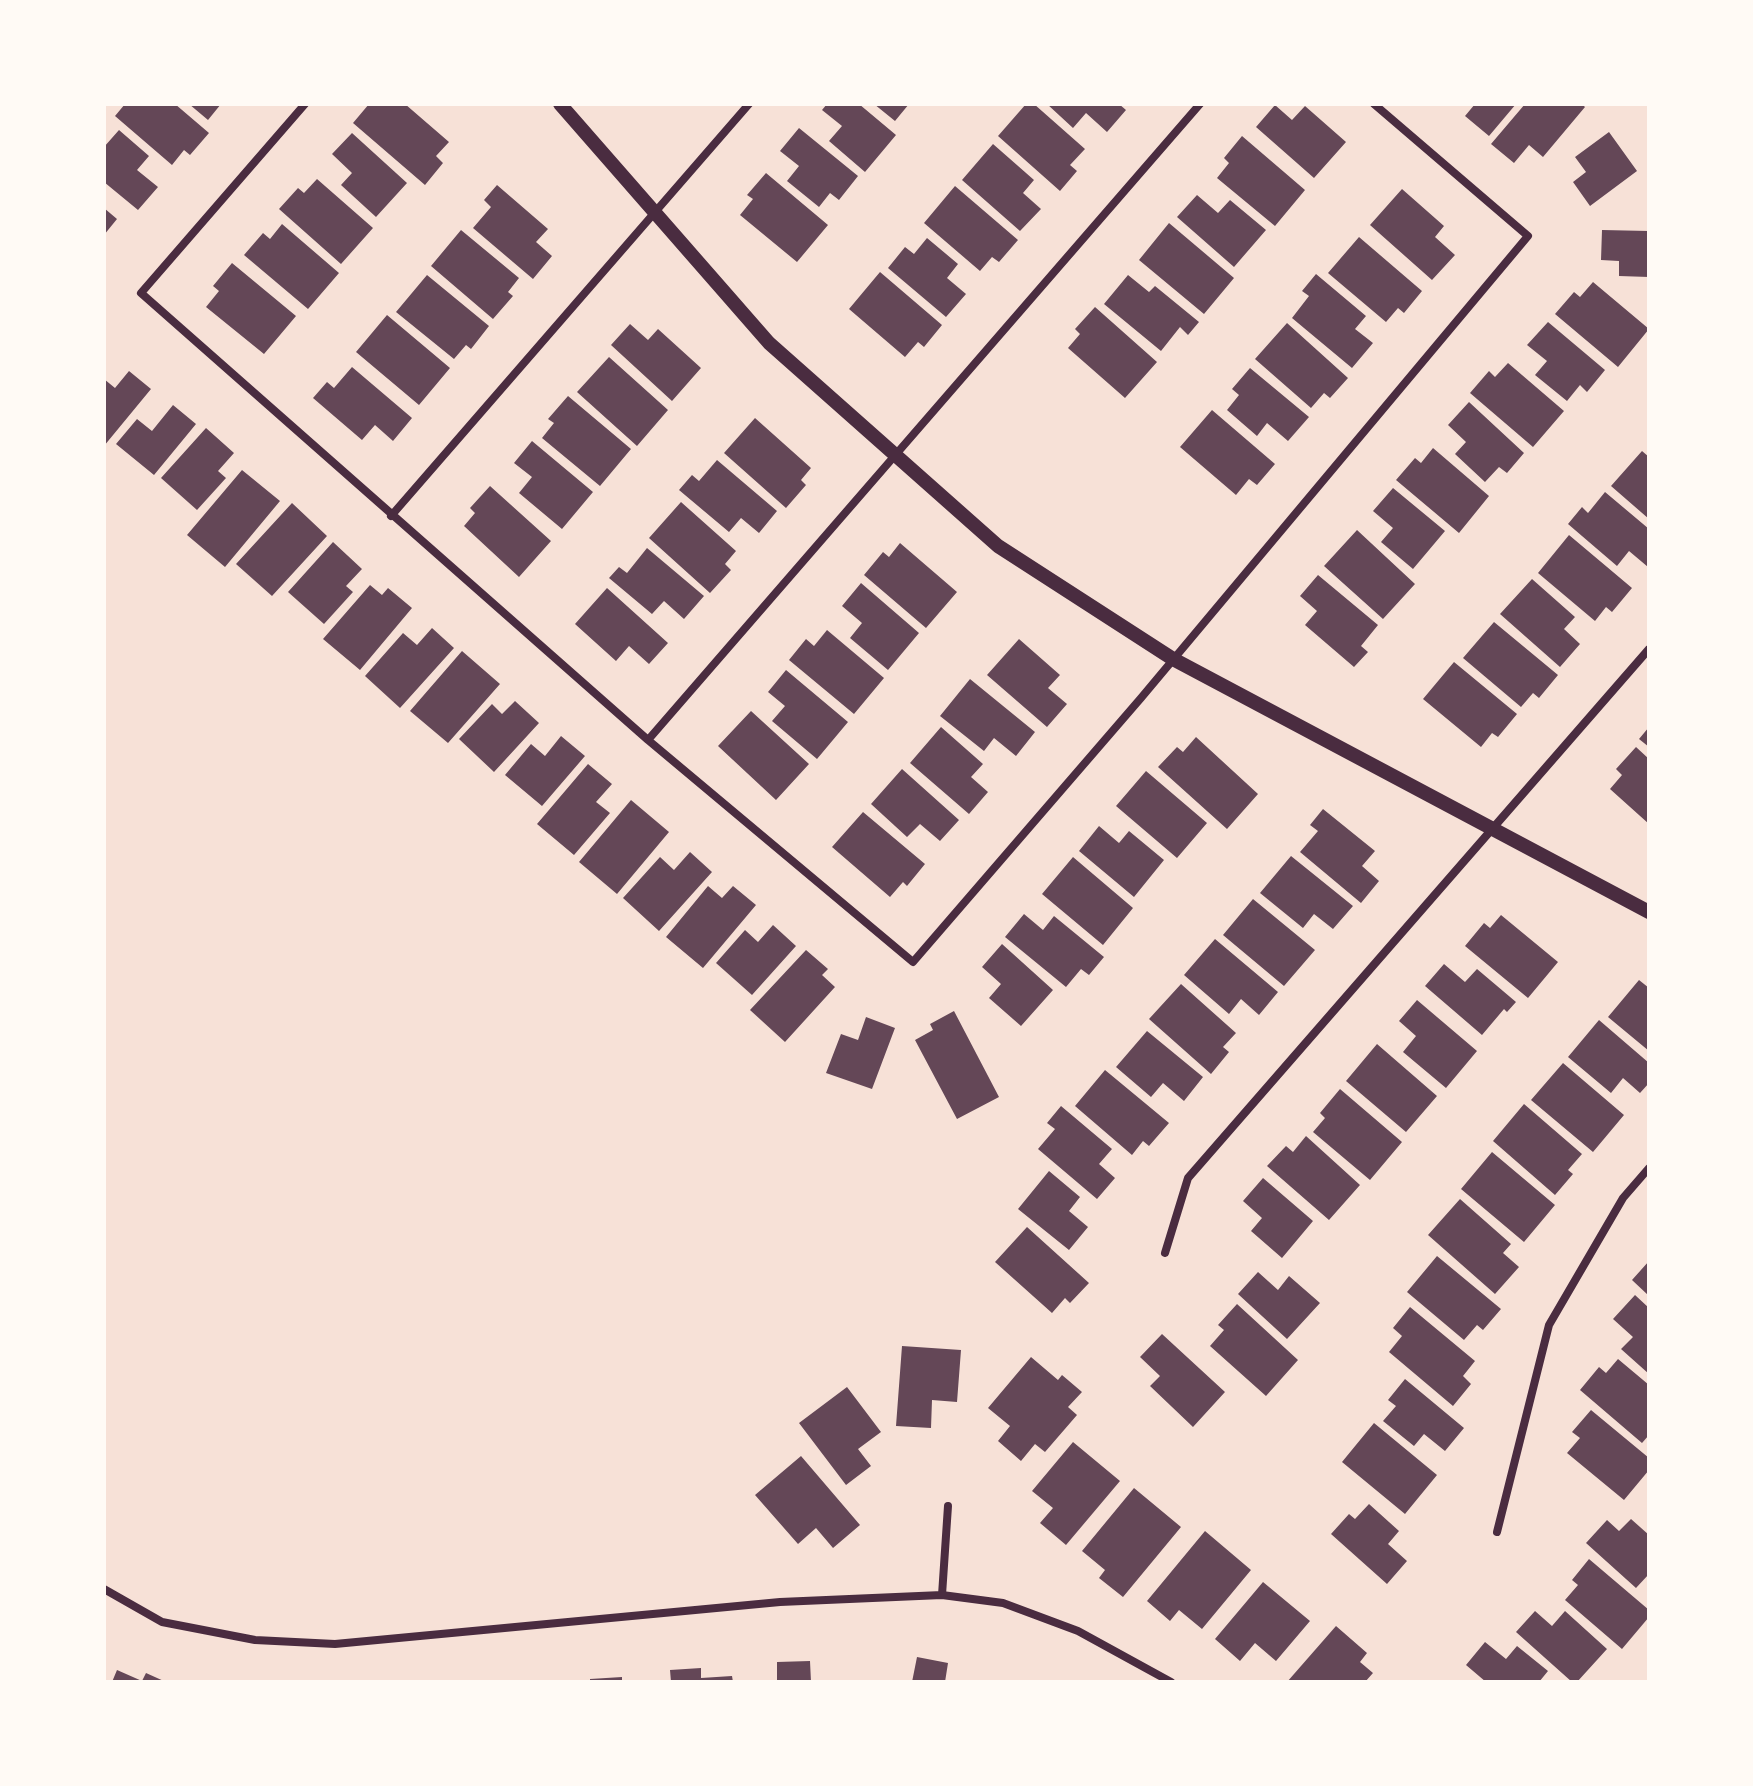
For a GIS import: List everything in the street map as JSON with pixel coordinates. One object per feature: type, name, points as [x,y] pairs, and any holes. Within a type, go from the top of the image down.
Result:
[{"type":"street","points":[[305,104],[141,293],[648,740],[913,962],[1173,659],[1528,236],[1374,104]]},
{"type":"street","points":[[560,104],[769,343],[998,546],[1173,659],[1649,912]]},
{"type":"street","points":[[391,516],[749,104]]},
{"type":"street","points":[[648,740],[1200,104]]},
{"type":"street","points":[[1165,1253],[1188,1178],[1649,649]]},
{"type":"street","points":[[1497,1532],[1549,1325],[1623,1198],[1649,1168]]},
{"type":"street","points":[[942,1595],[948,1506]]},
{"type":"street","points":[[104,1589],[162,1622],[255,1640],[335,1644],[780,1602],[942,1595],[1003,1603],[1078,1631],[1171,1682]]},
{"type":"building","points":[[125,104],[175,104],[209,133],[190,155],[184,150],[172,165],[115,116]]},
{"type":"building","points":[[189,104],[221,104],[208,120]]},
{"type":"building","points":[[369,104],[405,104],[449,142],[436,156],[443,163],[425,185],[353,123]]},
{"type":"building","points":[[827,104],[859,104],[896,135],[865,172],[829,141],[842,126],[822,110]]},
{"type":"building","points":[[874,104],[909,104],[895,121]]},
{"type":"building","points":[[1026,104],[1034,104],[1085,149],[1070,165],[1077,171],[1060,191],[998,136]]},
{"type":"building","points":[[1047,104],[1119,104],[1126,110],[1107,132],[1086,113],[1073,128]]},
{"type":"building","points":[[1475,104],[1516,104],[1489,136],[1465,116]]},
{"type":"building","points":[[1525,104],[1582,104],[1585,107],[1543,157],[1529,145],[1514,163],[1491,144]]},
{"type":"building","points":[[1275,105],[1292,120],[1305,106],[1346,142],[1314,178],[1256,127]]},
{"type":"building","points":[[799,128],[858,176],[839,200],[830,193],[819,207],[787,181],[799,166],[780,151]]},
{"type":"building","points":[[119,130],[149,156],[137,170],[158,187],[138,210],[104,182],[104,147]]},
{"type":"building","points":[[1609,132],[1637,171],[1590,206],[1573,182],[1586,172],[1575,157]]},
{"type":"building","points":[[352,133],[407,183],[376,217],[341,185],[352,173],[332,154]]},
{"type":"building","points":[[1242,136],[1305,190],[1275,226],[1217,178],[1229,163],[1224,158]]},
{"type":"building","points":[[993,144],[1034,180],[1023,193],[1041,209],[1020,231],[962,180]]},
{"type":"building","points":[[766,173],[828,225],[797,262],[740,215],[753,199],[747,195]]},
{"type":"building","points":[[317,179],[373,228],[341,264],[279,209],[298,188],[304,193]]},
{"type":"building","points":[[497,185],[548,229],[536,242],[552,256],[533,279],[473,228],[491,207],[484,200]]},
{"type":"building","points":[[955,186],[1018,240],[999,262],[992,257],[980,271],[924,223]]},
{"type":"building","points":[[1402,189],[1444,226],[1435,237],[1455,255],[1432,280],[1370,225]]},
{"type":"building","points":[[1197,195],[1218,213],[1230,200],[1266,230],[1234,267],[1177,217]]},
{"type":"building","points":[[104,208],[117,219],[104,235]]},
{"type":"building","points":[[1169,223],[1234,278],[1204,314],[1139,260]]},
{"type":"building","points":[[282,224],[339,273],[308,309],[244,255],[263,233],[270,239]]},
{"type":"building","points":[[461,230],[519,278],[508,292],[513,296],[493,319],[431,266]]},
{"type":"building","points":[[1602,230],[1649,231],[1649,277],[1619,276],[1619,261],[1601,260]]},
{"type":"building","points":[[1359,237],[1422,291],[1404,313],[1398,308],[1386,322],[1328,273]]},
{"type":"building","points":[[927,238],[958,264],[947,278],[966,294],[946,317],[888,268],[905,247],[914,254]]},
{"type":"building","points":[[232,263],[296,316],[264,354],[206,307],[219,291],[213,286]]},
{"type":"building","points":[[880,272],[942,325],[924,347],[918,342],[905,357],[849,309]]},
{"type":"building","points":[[1316,274],[1366,316],[1355,329],[1373,343],[1352,368],[1292,318],[1309,296],[1302,291]]},
{"type":"building","points":[[427,275],[489,326],[471,349],[466,345],[454,359],[396,312]]},
{"type":"building","points":[[1128,275],[1149,292],[1155,286],[1199,322],[1188,335],[1180,327],[1161,351],[1104,304]]},
{"type":"building","points":[[1593,282],[1649,329],[1618,367],[1555,314],[1574,292],[1580,297]]},
{"type":"building","points":[[1095,307],[1157,362],[1125,398],[1068,348],[1080,334],[1075,329]]},
{"type":"building","points":[[387,315],[450,368],[419,405],[356,352]]},
{"type":"building","points":[[1548,322],[1605,370],[1587,392],[1580,385],[1567,401],[1535,375],[1547,361],[1527,345]]},
{"type":"building","points":[[1287,323],[1348,378],[1330,398],[1324,393],[1311,408],[1255,359]]},
{"type":"building","points":[[630,324],[648,340],[658,329],[701,368],[672,401],[611,345]]},
{"type":"building","points":[[609,357],[668,410],[637,446],[577,392]]},
{"type":"building","points":[[1508,363],[1564,411],[1533,447],[1470,393],[1489,371],[1495,377]]},
{"type":"building","points":[[352,367],[412,418],[393,441],[375,425],[362,440],[313,398],[327,382],[334,388]]},
{"type":"building","points":[[1250,368],[1309,417],[1288,441],[1267,423],[1257,436],[1227,410],[1239,395],[1232,389]]},
{"type":"building","points":[[129,371],[151,389],[104,446],[104,379],[115,388]]},
{"type":"building","points":[[568,396],[631,449],[600,486],[542,438],[554,423],[548,419]]},
{"type":"building","points":[[1469,402],[1524,453],[1507,473],[1499,467],[1485,482],[1455,454],[1466,442],[1448,425]]},
{"type":"building","points":[[173,405],[196,424],[154,475],[116,444],[137,419],[152,431]]},
{"type":"building","points":[[1212,410],[1275,464],[1257,485],[1249,479],[1236,495],[1180,447]]},
{"type":"building","points":[[755,418],[811,468],[801,480],[806,485],[786,508],[724,453]]},
{"type":"building","points":[[206,428],[234,453],[218,471],[226,478],[197,510],[161,478]]},
{"type":"building","points":[[532,441],[593,492],[562,529],[519,493],[532,477],[514,463]]},
{"type":"building","points":[[1433,448],[1489,496],[1459,533],[1396,480],[1415,458],[1421,463]]},
{"type":"building","points":[[1642,451],[1649,457],[1649,519],[1611,486]]},
{"type":"building","points":[[717,460],[777,511],[759,533],[741,518],[729,532],[679,490],[692,475],[699,481]]},
{"type":"building","points":[[242,470],[280,501],[225,567],[187,535]]},
{"type":"building","points":[[490,486],[551,541],[519,577],[464,526],[475,513],[470,508]]},
{"type":"building","points":[[1393,488],[1445,531],[1413,569],[1381,542],[1393,528],[1373,511]]},
{"type":"building","points":[[1605,492],[1649,529],[1648,567],[1629,551],[1617,566],[1568,524],[1582,507],[1588,513]]},
{"type":"building","points":[[681,502],[736,551],[725,564],[731,570],[710,593],[649,538]]},
{"type":"building","points":[[292,503],[327,536],[272,596],[236,564]]},
{"type":"building","points":[[1357,530],[1415,584],[1383,619],[1324,566]]},
{"type":"building","points":[[1569,535],[1632,588],[1612,612],[1606,607],[1595,621],[1538,573]]},
{"type":"building","points":[[333,542],[362,569],[346,586],[353,592],[324,624],[288,592]]},
{"type":"building","points":[[900,543],[957,592],[926,628],[864,575],[883,552],[889,557]]},
{"type":"building","points":[[647,548],[704,596],[684,619],[664,601],[652,614],[609,578],[619,567],[627,573]]},
{"type":"building","points":[[1318,575],[1378,625],[1361,646],[1368,652],[1354,667],[1305,625],[1317,611],[1300,596]]},
{"type":"building","points":[[1532,579],[1575,617],[1564,629],[1580,644],[1560,667],[1500,614]]},
{"type":"building","points":[[861,583],[919,633],[888,670],[850,638],[862,623],[842,606]]},
{"type":"building","points":[[370,585],[382,595],[388,588],[412,608],[360,670],[323,639]]},
{"type":"building","points":[[607,588],[668,643],[649,664],[629,646],[616,661],[575,624]]},
{"type":"building","points":[[1494,622],[1558,675],[1539,698],[1533,693],[1521,707],[1463,658]]},
{"type":"building","points":[[432,628],[454,648],[400,708],[365,676],[403,633],[417,645]]},
{"type":"building","points":[[827,630],[884,678],[854,714],[789,660],[806,639],[814,646]]},
{"type":"building","points":[[1019,639],[1060,675],[1048,688],[1067,704],[1047,727],[987,675]]},
{"type":"building","points":[[462,651],[500,684],[448,743],[410,711]]},
{"type":"building","points":[[1454,662],[1517,714],[1498,737],[1492,733],[1481,747],[1423,699]]},
{"type":"building","points":[[786,670],[848,722],[817,759],[772,721],[785,706],[768,692]]},
{"type":"building","points":[[970,679],[1035,732],[1016,756],[994,738],[984,751],[940,716]]},
{"type":"building","points":[[515,701],[539,723],[494,772],[459,739],[492,704],[502,714]]},
{"type":"building","points":[[751,711],[809,764],[776,800],[718,746]]},
{"type":"building","points":[[941,727],[983,764],[971,777],[988,792],[969,814],[910,763]]},
{"type":"building","points":[[1649,727],[1649,747],[1639,739]]},
{"type":"building","points":[[561,736],[585,756],[542,806],[505,775],[531,744],[545,756]]},
{"type":"building","points":[[1196,737],[1258,794],[1227,829],[1158,767],[1177,747],[1183,752]]},
{"type":"building","points":[[1636,747],[1649,759],[1649,824],[1610,789],[1622,775],[1616,769]]},
{"type":"building","points":[[588,764],[612,784],[596,802],[610,813],[574,855],[537,824]]},
{"type":"building","points":[[902,769],[959,820],[940,841],[920,824],[907,837],[871,804]]},
{"type":"building","points":[[1146,771],[1207,823],[1177,858],[1116,806]]},
{"type":"building","points":[[631,800],[669,832],[617,894],[579,862]]},
{"type":"building","points":[[1323,809],[1375,851],[1362,866],[1379,881],[1361,903],[1300,852],[1318,831],[1310,825]]},
{"type":"building","points":[[863,812],[925,864],[907,886],[903,882],[890,897],[832,847]]},
{"type":"building","points":[[1099,826],[1119,843],[1129,831],[1164,860],[1134,897],[1079,851]]},
{"type":"building","points":[[690,852],[712,872],[659,931],[623,898],[660,857],[674,870]]},
{"type":"building","points":[[1291,856],[1353,906],[1333,929],[1314,914],[1303,928],[1260,893]]},
{"type":"building","points":[[1073,857],[1133,908],[1103,945],[1042,894]]},
{"type":"building","points":[[708,886],[722,898],[733,886],[756,905],[703,968],[666,937]]},
{"type":"building","points":[[1253,899],[1315,950],[1284,986],[1223,935]]},
{"type":"building","points":[[1024,914],[1043,930],[1054,916],[1104,957],[1089,975],[1081,969],[1066,987],[1005,937]]},
{"type":"building","points":[[1501,915],[1558,962],[1528,998],[1465,946],[1484,923],[1490,928]]},
{"type":"building","points":[[773,925],[796,946],[752,995],[716,963],[745,930],[758,942]]},
{"type":"building","points":[[1215,939],[1278,992],[1259,1015],[1241,999],[1229,1014],[1184,975]]},
{"type":"building","points":[[1002,944],[1053,990],[1021,1026],[989,998],[1001,984],[982,967]]},
{"type":"building","points":[[806,950],[828,969],[822,975],[835,987],[785,1042],[750,1010]]},
{"type":"building","points":[[1444,964],[1465,982],[1477,969],[1516,1002],[1507,1012],[1504,1009],[1482,1035],[1425,986]]},
{"type":"building","points":[[1639,980],[1649,988],[1649,1051],[1608,1017]]},
{"type":"building","points":[[1181,984],[1236,1033],[1223,1047],[1229,1052],[1211,1074],[1149,1019]]},
{"type":"building","points":[[1417,1000],[1477,1051],[1446,1088],[1403,1052],[1416,1036],[1399,1021]]},
{"type":"building","points":[[954,1011],[999,1097],[957,1119],[915,1040],[933,1030],[930,1024]]},
{"type":"building","points":[[866,1017],[895,1028],[872,1089],[826,1073],[841,1034],[858,1040]]},
{"type":"building","points":[[1599,1020],[1649,1063],[1649,1083],[1640,1093],[1623,1078],[1611,1093],[1568,1057]]},
{"type":"building","points":[[1147,1031],[1203,1077],[1184,1101],[1163,1083],[1151,1097],[1116,1067]]},
{"type":"building","points":[[1377,1044],[1437,1096],[1406,1132],[1346,1081]]},
{"type":"building","points":[[1563,1063],[1624,1115],[1593,1152],[1531,1100]]},
{"type":"building","points":[[1105,1070],[1169,1123],[1149,1146],[1143,1141],[1132,1155],[1075,1106]]},
{"type":"building","points":[[1340,1089],[1402,1142],[1370,1180],[1313,1132],[1325,1118],[1320,1113]]},
{"type":"building","points":[[1524,1104],[1582,1154],[1568,1170],[1573,1174],[1555,1195],[1493,1141]]},
{"type":"building","points":[[1061,1106],[1112,1149],[1099,1164],[1115,1178],[1097,1199],[1038,1149],[1055,1129],[1047,1123]]},
{"type":"building","points":[[1306,1136],[1360,1185],[1329,1220],[1267,1166],[1286,1146],[1293,1152]]},
{"type":"building","points":[[1492,1152],[1555,1205],[1524,1242],[1461,1189]]},
{"type":"building","points":[[1049,1171],[1080,1197],[1069,1211],[1088,1227],[1069,1250],[1018,1209]]},
{"type":"building","points":[[1263,1178],[1313,1221],[1282,1258],[1251,1231],[1262,1218],[1243,1201]]},
{"type":"building","points":[[1460,1199],[1511,1244],[1503,1253],[1519,1267],[1495,1294],[1428,1235]]},
{"type":"building","points":[[1027,1227],[1089,1283],[1070,1303],[1065,1298],[1052,1313],[995,1262]]},
{"type":"building","points":[[1437,1256],[1501,1309],[1483,1330],[1477,1325],[1464,1340],[1407,1292]]},
{"type":"building","points":[[1649,1261],[1649,1296],[1632,1280]]},
{"type":"building","points":[[1258,1272],[1278,1290],[1289,1276],[1320,1303],[1287,1339],[1238,1294]]},
{"type":"building","points":[[1635,1295],[1649,1308],[1649,1374],[1621,1349],[1633,1337],[1613,1319]]},
{"type":"building","points":[[1237,1304],[1298,1360],[1266,1396],[1210,1346],[1224,1330],[1218,1325]]},
{"type":"building","points":[[1410,1307],[1475,1361],[1463,1376],[1471,1384],[1453,1406],[1389,1352],[1402,1336],[1393,1328]]},
{"type":"building","points":[[1162,1334],[1225,1392],[1193,1427],[1150,1386],[1160,1376],[1140,1357]]},
{"type":"building","points":[[902,1346],[961,1350],[957,1402],[932,1400],[931,1428],[896,1426]]},
{"type":"building","points":[[1031,1357],[1058,1380],[1062,1375],[1082,1392],[1068,1407],[1077,1415],[1045,1452],[1035,1444],[1021,1461],[998,1441],[1010,1426],[988,1408]]},
{"type":"building","points":[[1618,1359],[1649,1385],[1649,1435],[1642,1443],[1580,1390],[1599,1367],[1606,1373]]},
{"type":"building","points":[[1405,1379],[1464,1428],[1445,1451],[1424,1434],[1414,1446],[1383,1421],[1396,1406],[1388,1400]]},
{"type":"building","points":[[847,1387],[881,1432],[858,1449],[871,1466],[846,1485],[799,1423]]},
{"type":"building","points":[[1591,1410],[1649,1458],[1649,1470],[1624,1500],[1567,1453],[1580,1438],[1572,1432]]},
{"type":"building","points":[[1374,1423],[1437,1475],[1405,1514],[1342,1462]]},
{"type":"building","points":[[1073,1442],[1120,1481],[1066,1545],[1040,1523],[1053,1508],[1032,1491]]},
{"type":"building","points":[[801,1456],[860,1525],[833,1548],[816,1528],[798,1544],[755,1495]]},
{"type":"building","points":[[1134,1488],[1181,1527],[1123,1597],[1099,1578],[1105,1570],[1082,1551]]},
{"type":"building","points":[[1369,1504],[1399,1531],[1388,1544],[1407,1561],[1387,1584],[1331,1534],[1349,1514],[1355,1519]]},
{"type":"building","points":[[1631,1519],[1649,1535],[1649,1574],[1636,1588],[1586,1543],[1607,1520],[1619,1531]]},
{"type":"building","points":[[1205,1531],[1251,1570],[1202,1629],[1179,1610],[1170,1621],[1147,1601]]},
{"type":"building","points":[[1589,1559],[1649,1610],[1649,1617],[1622,1649],[1565,1600],[1578,1585],[1572,1580]]},
{"type":"building","points":[[1263,1582],[1310,1621],[1276,1661],[1255,1643],[1240,1661],[1215,1639]]},
{"type":"building","points":[[1535,1611],[1552,1626],[1565,1611],[1607,1649],[1577,1682],[1572,1682],[1516,1632]]},
{"type":"building","points":[[1336,1626],[1367,1653],[1360,1662],[1373,1673],[1365,1682],[1287,1682]]},
{"type":"building","points":[[1485,1642],[1506,1659],[1517,1646],[1548,1671],[1539,1682],[1486,1682],[1466,1665]]},
{"type":"building","points":[[917,1657],[948,1663],[945,1682],[912,1682]]},
{"type":"building","points":[[810,1661],[811,1682],[777,1682],[777,1662]]},
{"type":"building","points":[[701,1668],[701,1678],[732,1676],[733,1682],[671,1682],[670,1670]]},
{"type":"building","points":[[117,1670],[142,1681],[146,1673],[166,1682],[112,1682]]},
{"type":"building","points":[[622,1677],[622,1682],[590,1682],[590,1679]]}]
